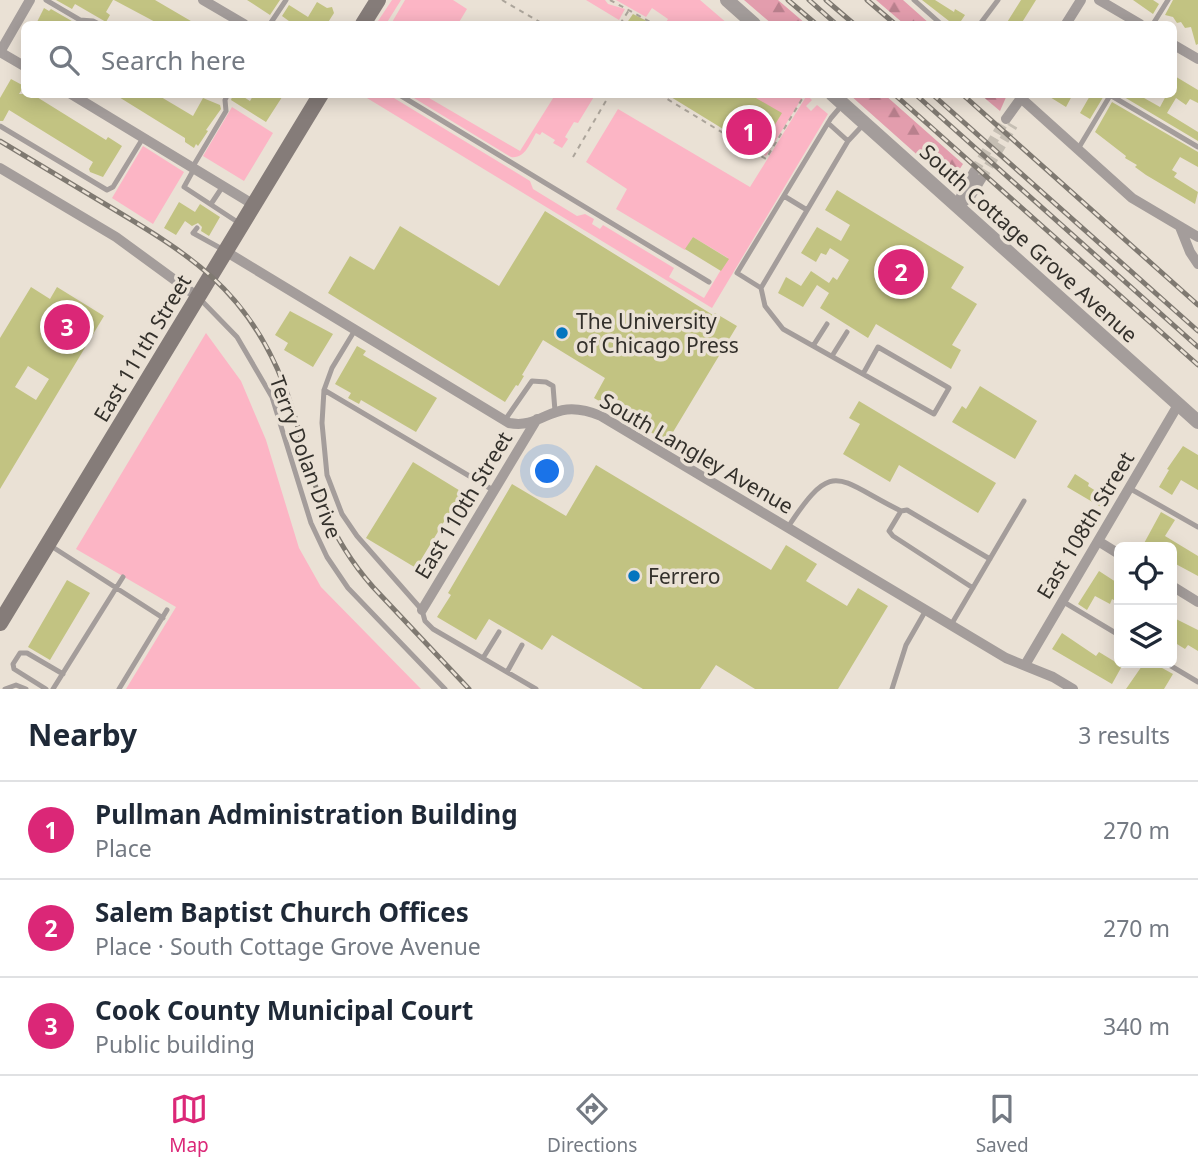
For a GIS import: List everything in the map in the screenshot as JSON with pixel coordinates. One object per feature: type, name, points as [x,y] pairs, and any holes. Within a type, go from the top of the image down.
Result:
[{"type":"main road","points":[[365,21],[378,0]]},
{"type":"main road","name":"East 111th Street","points":[[0,623],[319,98]]},
{"type":"street","points":[[21,64],[0,52],[30,0]]},
{"type":"street","points":[[203,0],[239,21]]},
{"type":"street","points":[[727,0],[751,21]]},
{"type":"street","points":[[1068,21],[1081,0]]},
{"type":"street","points":[[1099,0],[1135,21]]},
{"type":"street","points":[[1177,47],[1198,59]]},
{"type":"street","points":[[78,98],[254,205]]},
{"type":"street","points":[[1009,122],[1022,98]]},
{"type":"street","points":[[1024,98],[1132,198],[1198,237]]},
{"type":"street","name":"South Cottage Grove Avenue","points":[[838,99],[1198,422]]},
{"type":"street","points":[[0,168],[116,237],[198,297]]},
{"type":"street","points":[[957,207],[977,176]]},
{"type":"street","points":[[1180,227],[1198,264]]},
{"type":"street","points":[[225,251],[505,420]]},
{"type":"street","name":"East 108th Street","points":[[1025,665],[1178,405]]},
{"type":"street","name":"South Langley Avenue","points":[[505,420],[517,424],[555,411],[577,408],[601,416],[1006,659],[1053,677],[1073,689]]},
{"type":"street","name":"East 110th Street","points":[[422,610],[537,419]]},
{"type":"street","points":[[1098,541],[1114,551]]},
{"type":"street","points":[[1177,589],[1198,602]]},
{"type":"lane","points":[[46,0],[80,20],[93,21]]},
{"type":"lane","points":[[273,21],[286,0]]},
{"type":"lane","points":[[914,0],[938,21]]},
{"type":"lane","points":[[982,21],[998,0]]},
{"type":"lane","points":[[1155,21],[1167,0]]},
{"type":"lane","points":[[227,98],[226,111],[184,187],[242,225]]},
{"type":"lane","points":[[405,98],[709,282]]},
{"type":"lane","points":[[1078,149],[1109,98]]},
{"type":"lane","points":[[1116,98],[1198,147]]},
{"type":"lane","points":[[761,288],[737,273],[828,123],[838,99]]},
{"type":"lane","points":[[828,123],[848,141]]},
{"type":"lane","points":[[863,374],[878,347],[949,388],[934,414],[783,329],[765,306],[761,288],[848,141],[864,123]]},
{"type":"lane","points":[[0,126],[107,190],[113,187],[143,138]]},
{"type":"lane","points":[[211,205],[223,186]]},
{"type":"lane","points":[[784,196],[807,210]]},
{"type":"lane","points":[[197,228],[194,233],[225,251]]},
{"type":"lane","name":"Terry Dolan Drive","points":[[198,297],[237,337],[272,397],[311,523],[327,557],[348,588],[445,689]]},
{"type":"lane","points":[[813,346],[827,324]]},
{"type":"lane","points":[[355,330],[332,368],[324,390],[321,423],[327,475],[342,514],[356,536],[422,610],[425,621],[433,629],[537,689]]},
{"type":"lane","points":[[832,356],[847,332]]},
{"type":"lane","points":[[505,420],[532,381],[546,382],[553,386],[555,411]]},
{"type":"lane","points":[[324,390],[494,490]]},
{"type":"lane","points":[[788,527],[818,486],[828,480],[842,481],[901,511],[906,510],[990,559]]},
{"type":"lane","points":[[1129,488],[1198,527]]},
{"type":"lane","points":[[951,625],[1024,501]]},
{"type":"lane","points":[[901,511],[889,531],[893,536],[973,588]]},
{"type":"lane","points":[[48,544],[163,618]]},
{"type":"lane","points":[[53,689],[123,577]]},
{"type":"lane","points":[[1062,601],[1114,632]]},
{"type":"lane","points":[[119,689],[167,610]]},
{"type":"lane","points":[[892,689],[906,645],[926,610]]},
{"type":"lane","points":[[482,658],[499,632]]},
{"type":"lane","points":[[507,672],[522,645]]},
{"type":"lane","points":[[47,689],[14,669],[13,664],[20,653],[27,653],[62,677]]},
{"type":"lane","points":[[1174,668],[1198,682]]},
{"type":"lane","points":[[5,689],[16,685],[26,689]]},
{"type":"path","points":[[502,0],[538,21]]},
{"type":"path","points":[[610,0],[649,21]]},
{"type":"path","points":[[622,21],[630,9]]},
{"type":"path","points":[[573,157],[609,98]]},
{"type":"path","points":[[666,98],[766,159],[803,98]]},
{"type":"shaded area","points":[[392,0],[401,0],[388,21],[378,21]]},
{"type":"shaded area","points":[[405,0],[453,0],[467,9],[460,21],[393,21]]},
{"type":"shaded area","points":[[586,0],[605,0],[608,4],[625,9],[619,20]]},
{"type":"shaded area","points":[[616,0],[700,0],[724,21],[667,21],[668,19],[652,8],[646,17]]},
{"type":"shaded area","points":[[367,98],[394,98],[530,181],[533,189],[577,216],[585,214],[594,219],[592,224],[600,229],[603,225],[674,268],[669,277],[704,298],[728,258],[693,237],[685,250],[616,209],[627,189],[586,162],[618,109],[750,187],[805,98],[810,98],[812,100],[806,106],[811,111],[817,105],[828,114],[712,308]]},
{"type":"shaded area","points":[[414,98],[429,98],[520,151],[553,98],[593,98],[578,123],[574,122],[562,148],[542,132],[540,135],[536,133],[520,156],[511,157]]},
{"type":"shaded area","points":[[754,98],[802,98],[766,156],[759,151],[781,114]]},
{"type":"shaded area","points":[[232,107],[273,133],[244,181],[203,156]]},
{"type":"shaded area","points":[[143,146],[184,172],[153,224],[112,198]]},
{"type":"shaded area","points":[[206,333],[241,381],[266,440],[299,548],[321,587],[421,689],[126,689],[176,607],[76,549]]},
{"type":"green space","points":[[744,0],[778,0],[802,21],[768,21]]},
{"type":"green space","points":[[876,0],[903,0],[927,21],[900,21]]},
{"type":"green space","points":[[853,98],[888,98],[963,164],[950,184]]},
{"type":"green space","points":[[985,98],[1005,98],[1000,111]]},
{"type":"building","points":[[56,0],[113,0],[106,12],[110,15],[107,21],[75,4],[72,9]]},
{"type":"building","points":[[114,0],[155,0],[191,21],[153,21]]},
{"type":"building","points":[[247,0],[280,0],[270,15]]},
{"type":"building","points":[[922,0],[935,0],[954,12],[955,9],[965,15],[961,21],[949,21]]},
{"type":"building","points":[[1021,0],[1036,0],[1023,21],[1008,21]]},
{"type":"building","points":[[1133,0],[1153,0],[1159,4],[1153,14]]},
{"type":"building","points":[[1173,0],[1198,0],[1198,44],[1196,45],[1191,27],[1185,28],[1181,22],[1177,23],[1173,17],[1165,15]]},
{"type":"building","points":[[317,2],[327,8],[332,7],[334,13],[329,21],[289,21],[282,16],[289,5],[308,17]]},
{"type":"building","points":[[44,8],[72,21],[38,21]]},
{"type":"building","points":[[633,14],[647,21],[628,21]]},
{"type":"building","points":[[1177,77],[1198,90],[1198,103],[1190,99],[1186,105],[1176,98]]},
{"type":"building","points":[[11,79],[21,84],[21,98],[38,98],[106,140],[108,137],[122,146],[103,177],[90,172],[93,162],[9,110],[3,121],[0,121],[0,98]]},
{"type":"building","points":[[120,98],[163,98],[193,116],[203,98],[220,105],[221,109],[198,146],[196,144],[194,148],[185,142],[185,138]]},
{"type":"building","points":[[232,98],[245,98],[250,101],[252,98],[281,98],[266,122]]},
{"type":"building","points":[[673,98],[756,98],[782,113],[759,151]]},
{"type":"building","points":[[1051,98],[1071,98],[1066,107]]},
{"type":"building","points":[[1089,98],[1103,98],[1090,119],[1080,113]]},
{"type":"building","points":[[1126,98],[1144,98],[1160,107],[1165,98],[1176,98],[1167,113],[1198,132],[1198,141]]},
{"type":"building","points":[[1112,102],[1198,152],[1198,167],[1180,157],[1172,170],[1177,173],[1174,177],[1198,192],[1195,204],[1146,175],[1095,132]]},
{"type":"building","points":[[837,190],[964,267],[951,288],[977,304],[952,345],[961,350],[951,369],[876,324],[868,338],[820,308],[829,293],[817,285],[803,307],[778,293],[786,277],[801,286],[811,271],[829,283],[833,277],[837,280],[849,260],[830,248],[826,255],[821,253],[816,262],[801,253],[817,227],[841,241],[850,225],[825,210]]},
{"type":"building","points":[[179,202],[195,212],[200,204],[220,217],[209,236],[201,231],[202,227],[198,223],[192,226],[185,221],[176,235],[164,228]]},
{"type":"building","name":"The University of Chicago Press","points":[[545,211],[713,315],[715,313],[737,326],[667,442],[594,398],[605,378],[543,340],[518,386],[516,385],[505,402],[328,293],[350,256],[374,270],[400,226],[499,286]]},
{"type":"building","points":[[693,237],[729,259],[721,271],[685,249]]},
{"type":"building","points":[[31,287],[50,299],[57,287],[104,316],[0,489],[0,338]],"holes":[[[28,366],[49,379],[36,400],[15,387]]]},
{"type":"building","points":[[290,311],[333,334],[313,367],[284,350],[288,343],[275,335]]},
{"type":"building","points":[[357,346],[366,351],[363,355],[437,398],[416,432],[361,400],[359,404],[348,398],[351,393],[335,384]]},
{"type":"building","points":[[980,386],[1037,421],[1015,459],[952,422],[962,406],[966,409]]},
{"type":"building","points":[[859,401],[996,483],[978,513],[899,465],[890,482],[843,454],[860,424],[849,418]]},
{"type":"building","points":[[1183,446],[1198,455],[1198,490],[1181,480],[1172,495],[1159,487],[1169,470],[1167,469]]},
{"type":"building","points":[[413,462],[462,492],[416,568],[366,538]]},
{"type":"building","name":"Ferrero","points":[[596,465],[771,570],[786,545],[817,564],[806,581],[847,606],[858,588],[888,606],[838,689],[755,689],[716,665],[700,689],[643,689],[552,635],[542,650],[489,619],[476,640],[437,617],[451,595],[448,593],[512,484],[566,516]]},
{"type":"building","points":[[1075,474],[1107,498],[1101,507],[1067,487]]},
{"type":"building","points":[[1161,512],[1175,520],[1165,536],[1175,542],[1145,542]]},
{"type":"building","points":[[1177,543],[1198,556],[1198,576],[1177,565]]},
{"type":"building","points":[[1099,571],[1114,581],[1114,600],[1112,599],[1110,604],[1095,596],[1087,610],[1078,604]]},
{"type":"building","points":[[67,580],[90,593],[50,660],[28,647]]},
{"type":"building","points":[[1177,620],[1198,630],[1198,651],[1188,645],[1185,649],[1177,644]]},
{"type":"building","points":[[1062,633],[1096,656],[1099,652],[1114,661],[1114,668],[1121,668],[1112,684],[1052,649]]},
{"type":"building","points":[[1141,668],[1162,668],[1173,674],[1164,689],[1126,689]]},
{"type":"tunnel","points":[[974,172],[1006,119]]},
{"type":"tunnel","points":[[981,179],[1013,125]]},
{"type":"railway","points":[[788,0],[812,21]]},
{"type":"railway","points":[[809,0],[833,21]]},
{"type":"railway","points":[[826,0],[850,21]]},
{"type":"railway","points":[[867,0],[892,21]]},
{"type":"railway","points":[[898,98],[1198,365]]},
{"type":"railway","points":[[919,98],[1198,347]]},
{"type":"railway","points":[[936,98],[1198,331]]},
{"type":"railway","points":[[966,98],[1198,305]]},
{"type":"railway","points":[[0,141],[163,240],[212,277],[233,299],[252,323],[284,385],[316,487],[343,546],[373,587],[469,689]]},
{"type":"place","name":"Pullman Administration Building","points":[[749,132]]},
{"type":"place","name":"Salem Baptist Church Offices","points":[[901,272]]},
{"type":"place","name":"Cook County Municipal Court","points":[[67,327]]},
{"type":"place","name":"The University of Chicago Press","points":[[562,333]]},
{"type":"place","name":"Ferrero","points":[[634,576]]}]
